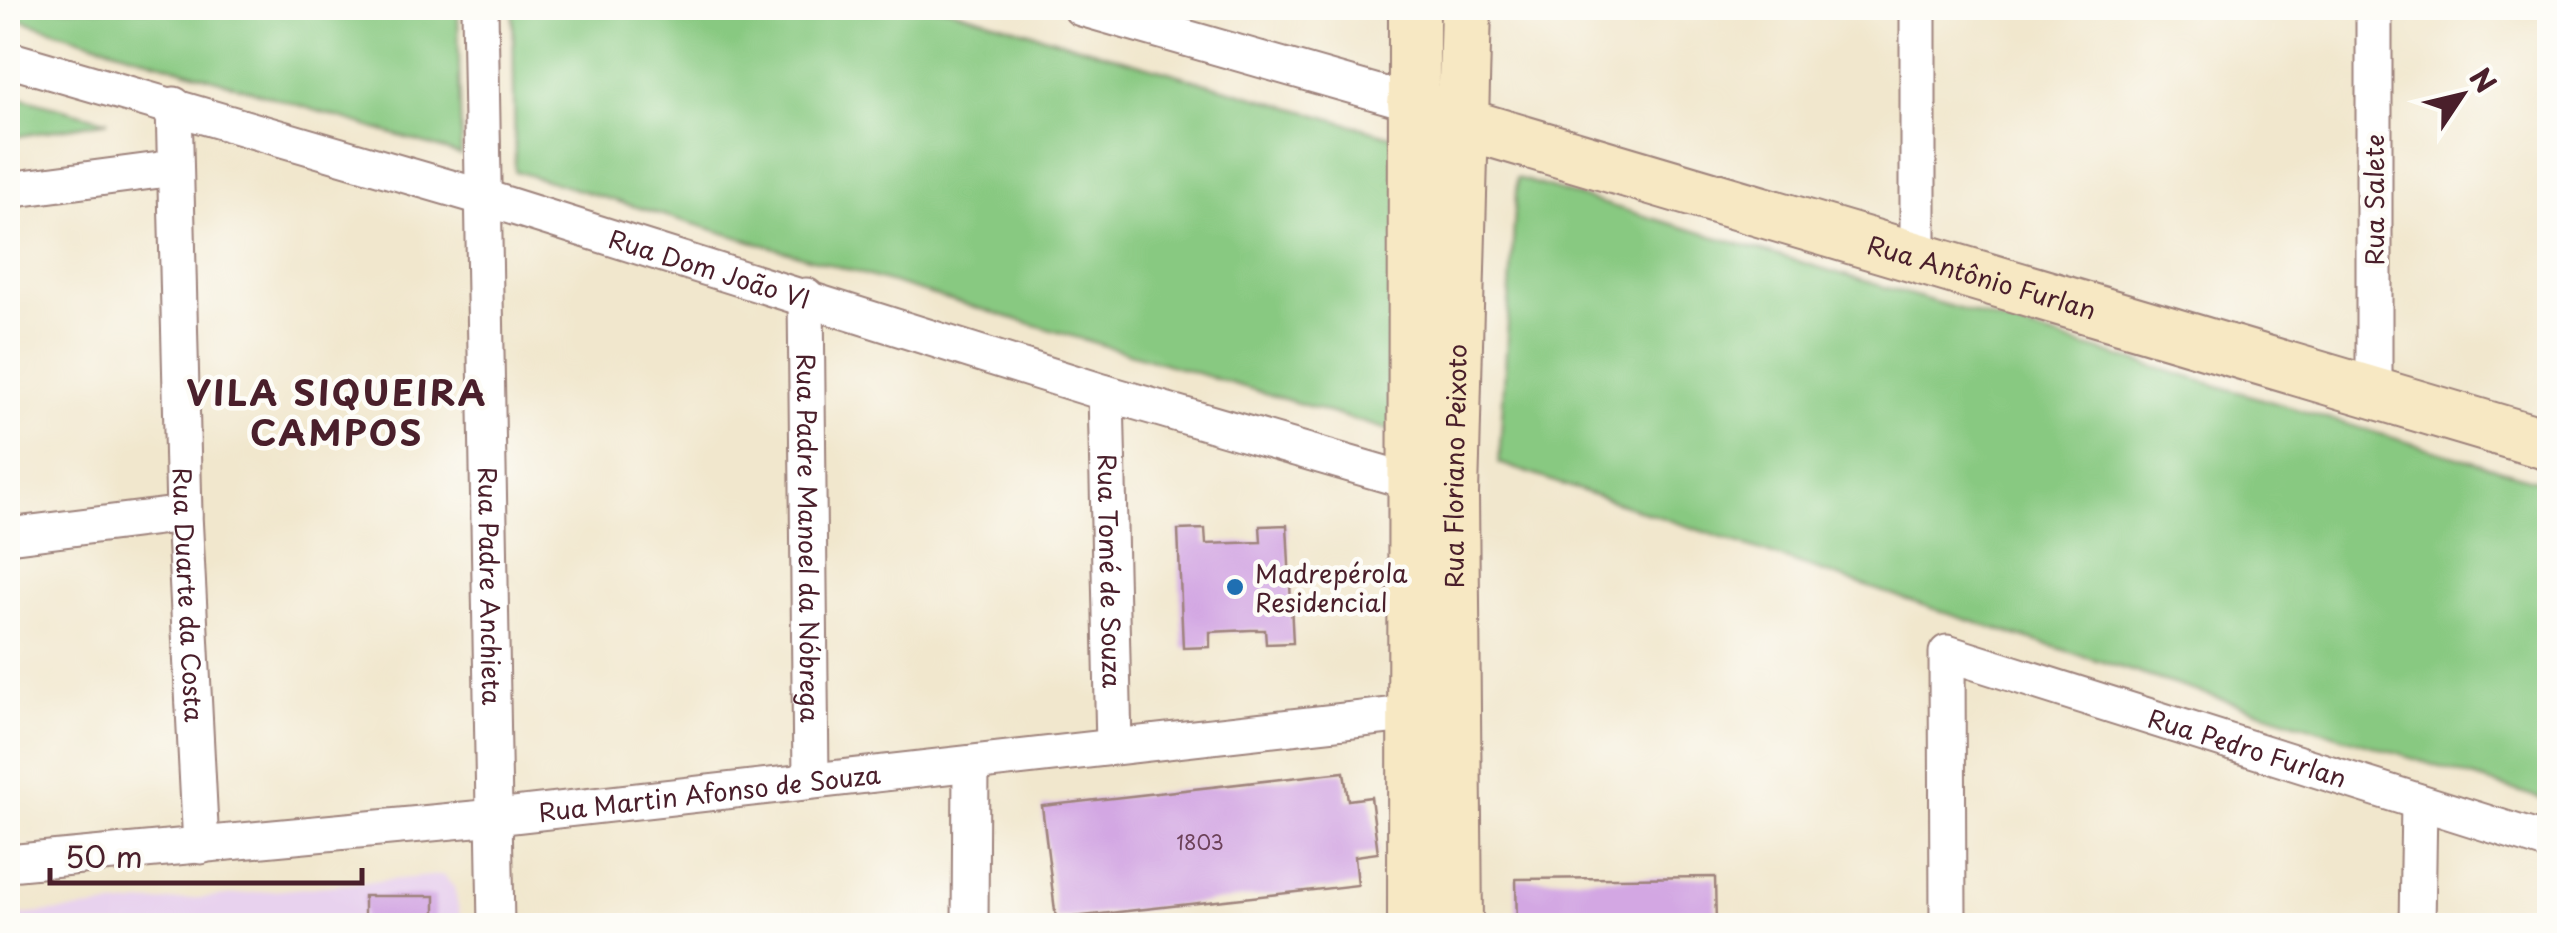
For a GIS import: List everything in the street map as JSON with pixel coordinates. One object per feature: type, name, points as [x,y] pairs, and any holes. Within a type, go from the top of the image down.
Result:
[{"type":"main road","name":"Rua Floriano Peixoto","points":[[1414,8],[1414,104],[1432,488],[1434,711],[1457,926]]},
{"type":"main road","name":"Rua Floriano Peixoto","points":[[1432,488],[1464,124],[1466,8]]},
{"type":"main road","name":"Rua Antônio Furlan","points":[[1414,104],[1464,124],[2550,445]]},
{"type":"main road","name":"Rua Floriano Peixoto","points":[[1413,926],[1434,711]]},
{"type":"street","name":"Rua Padre Anchieta","points":[[480,8],[496,926]]},
{"type":"street","points":[[1918,8],[1918,258]]},
{"type":"street","name":"Rua Salete","points":[[2374,8],[2374,393]]},
{"type":"street","points":[[1094,9],[1414,104]]},
{"type":"street","name":"Rua Dom João VI","points":[[8,60],[486,198],[806,296],[1106,394],[1432,488]]},
{"type":"street","name":"Rua Duarte da Costa","points":[[174,105],[184,514],[202,846]]},
{"type":"street","points":[[8,190],[175,168]]},
{"type":"street","name":"Rua Padre Manoel da Nóbrega","points":[[806,296],[811,779]]},
{"type":"street","name":"Rua Tomé de Souza","points":[[1106,394],[1114,746]]},
{"type":"street","points":[[8,536],[184,514]]},
{"type":"street","name":"Rua Pedro Furlan","points":[[1948,926],[1946,653],[2550,844]]},
{"type":"street","name":"Rua Martin Afonso de Souza","points":[[8,863],[495,817],[1434,711]]},
{"type":"street","points":[[970,926],[971,764]]},
{"type":"street","points":[[2417,926],[2419,802]]},
{"type":"shaded area","points":[[442,875],[454,887],[462,926],[8,926],[8,916]]},
{"type":"green space","points":[[8,8],[458,8],[461,155],[8,16]]},
{"type":"green space","points":[[513,8],[946,8],[1401,139],[1392,431],[515,171]]},
{"type":"green space","points":[[8,94],[108,121],[8,138]]},
{"type":"green space","points":[[1517,178],[2549,484],[2549,801],[1958,617],[1499,463]]},
{"type":"building","name":"Madrepérola Residencial","points":[[1287,525],[1293,643],[1266,644],[1265,630],[1251,630],[1210,632],[1210,647],[1183,648],[1178,530],[1205,529],[1206,544],[1261,542],[1260,526]]},
{"type":"building","points":[[1344,772],[1348,800],[1371,797],[1378,853],[1355,856],[1358,885],[1056,919],[1042,806]]},
{"type":"building","points":[[1715,877],[1716,926],[1517,926],[1516,879]]},
{"type":"building","points":[[364,896],[435,896],[435,926],[364,926]]},
{"type":"place","name":"Madrepérola Residencial","points":[[1235,587]]},
{"type":"district","name":"VILA SIQUEIRA CAMPOS","points":[[337,411]]}]
